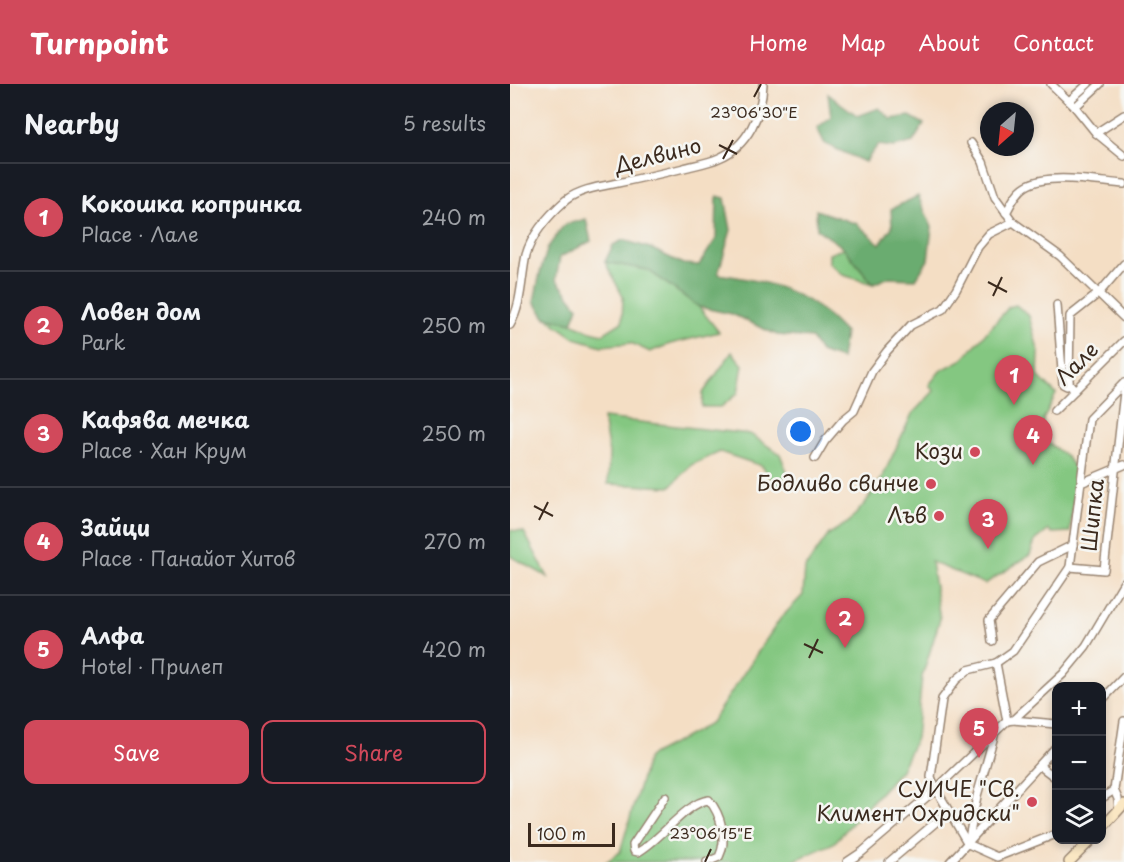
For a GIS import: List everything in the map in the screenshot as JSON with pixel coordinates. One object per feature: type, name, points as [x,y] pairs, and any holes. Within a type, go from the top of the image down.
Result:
[{"type":"street","name":"Делвино","points":[[510,325],[519,299],[526,255],[532,239],[545,221],[567,199],[586,190],[720,158],[737,147],[748,136],[756,118],[763,84]]},
{"type":"street","points":[[1051,84],[1072,104],[1096,133],[1124,156]]},
{"type":"street","points":[[1072,104],[1088,84]]},
{"type":"street","points":[[1072,104],[1100,84]]},
{"type":"street","points":[[1096,133],[1124,115]]},
{"type":"street","points":[[971,143],[983,162],[994,197],[1013,222],[1060,256],[1124,318]]},
{"type":"street","points":[[1006,213],[1015,197],[1026,186],[1040,182],[1059,179],[1124,184]]},
{"type":"street","points":[[814,458],[843,420],[854,411],[872,370],[886,351],[911,325],[943,309],[956,290],[978,247],[989,234],[1013,222]]},
{"type":"street","points":[[1075,390],[1069,383],[1070,315],[1099,293],[1124,264]]},
{"type":"street","points":[[1057,304],[1063,384],[1067,386],[1069,383]]},
{"type":"street","name":"Лале","points":[[1054,411],[1124,341]]},
{"type":"street","points":[[1052,836],[997,857],[968,844],[931,777],[942,699],[956,680],[969,670],[996,663],[1013,651],[1070,567],[1089,419],[1124,383]]},
{"type":"street","name":"Шипка","points":[[1070,567],[1104,570],[1124,392]]},
{"type":"street","points":[[1082,483],[1124,465]]},
{"type":"street","points":[[992,641],[989,620],[1012,592],[1038,562],[1073,545]]},
{"type":"street","points":[[847,862],[936,789],[1063,674],[1086,646],[1124,582]]},
{"type":"street","points":[[996,663],[1010,720]]},
{"type":"street","points":[[1106,695],[1124,677]]},
{"type":"street","points":[[1010,720],[1052,724]]},
{"type":"street","points":[[1106,823],[1121,807],[1114,790],[1124,721]]},
{"type":"street","points":[[968,844],[977,796],[994,736]]},
{"type":"street","points":[[950,862],[1052,752]]},
{"type":"street","points":[[1040,766],[1052,775]]},
{"type":"street","points":[[1106,795],[1114,790]]},
{"type":"street","points":[[665,797],[633,845],[634,851],[638,852],[649,846],[680,816],[709,800],[716,809],[724,848],[719,857],[708,862]]},
{"type":"street","points":[[889,862],[949,811]]},
{"type":"street","points":[[1069,862],[1087,844]]},
{"type":"green space","points":[[828,94],[858,116],[879,108],[891,119],[910,116],[924,124],[913,142],[894,147],[878,145],[865,162],[825,144],[817,128],[831,117]]},
{"type":"green space","points":[[717,196],[725,198],[731,230],[718,274],[782,288],[806,299],[845,333],[841,359],[820,352],[811,338],[777,335],[732,314],[699,307],[648,270],[605,262],[613,245],[623,240],[650,248],[683,264],[699,265],[716,239]]},
{"type":"green space","points":[[918,196],[932,227],[928,260],[916,279],[887,278],[873,284],[844,248],[817,229],[816,210],[857,224],[880,244],[892,227],[891,209]]},
{"type":"green space","points":[[586,219],[591,241],[560,257],[556,279],[578,307],[572,323],[545,317],[534,301],[548,247],[564,225]]},
{"type":"green space","points":[[844,248],[873,284],[843,275],[829,263],[829,254]]},
{"type":"green space","points":[[605,262],[648,270],[699,307],[719,332],[670,344],[650,352],[631,343],[602,346],[575,338],[545,317],[572,323],[603,334],[622,322],[623,297]]},
{"type":"green space","points":[[1016,305],[1029,316],[1039,353],[1038,376],[1056,394],[1043,420],[1046,441],[1066,456],[1077,472],[1070,532],[1052,533],[1049,530],[1035,541],[1030,555],[985,584],[931,562],[940,619],[922,677],[916,738],[901,770],[834,843],[791,862],[606,862],[620,852],[648,757],[710,724],[780,619],[803,595],[805,568],[829,534],[849,522],[882,478],[912,414],[934,391],[929,385],[940,371],[963,359],[1009,307]]},
{"type":"green space","points":[[732,352],[743,365],[738,393],[721,407],[702,407],[703,393]]},
{"type":"green space","points":[[603,418],[750,434],[780,454],[788,474],[777,488],[762,466],[720,452],[691,465],[670,487],[608,484],[609,454]]},
{"type":"green space","points":[[510,530],[524,532],[548,577],[510,556]]},
{"type":"place","name":"Кокошка копринка","points":[[1014,405]]},
{"type":"place","name":"Кози","points":[[975,452]]},
{"type":"place","name":"Зайци","points":[[1033,465]]},
{"type":"place","name":"Бодливо свинче","points":[[931,484]]},
{"type":"place","name":"Лъв","points":[[939,516]]},
{"type":"place","name":"Кафява мечка","points":[[988,549]]},
{"type":"place","name":"Ловен дом","points":[[845,648]]},
{"type":"place","name":"Алфа","points":[[979,758]]},
{"type":"place","name":"СУИЧЕ \"Св. Климент Охридски\"","points":[[1032,802]]}]
